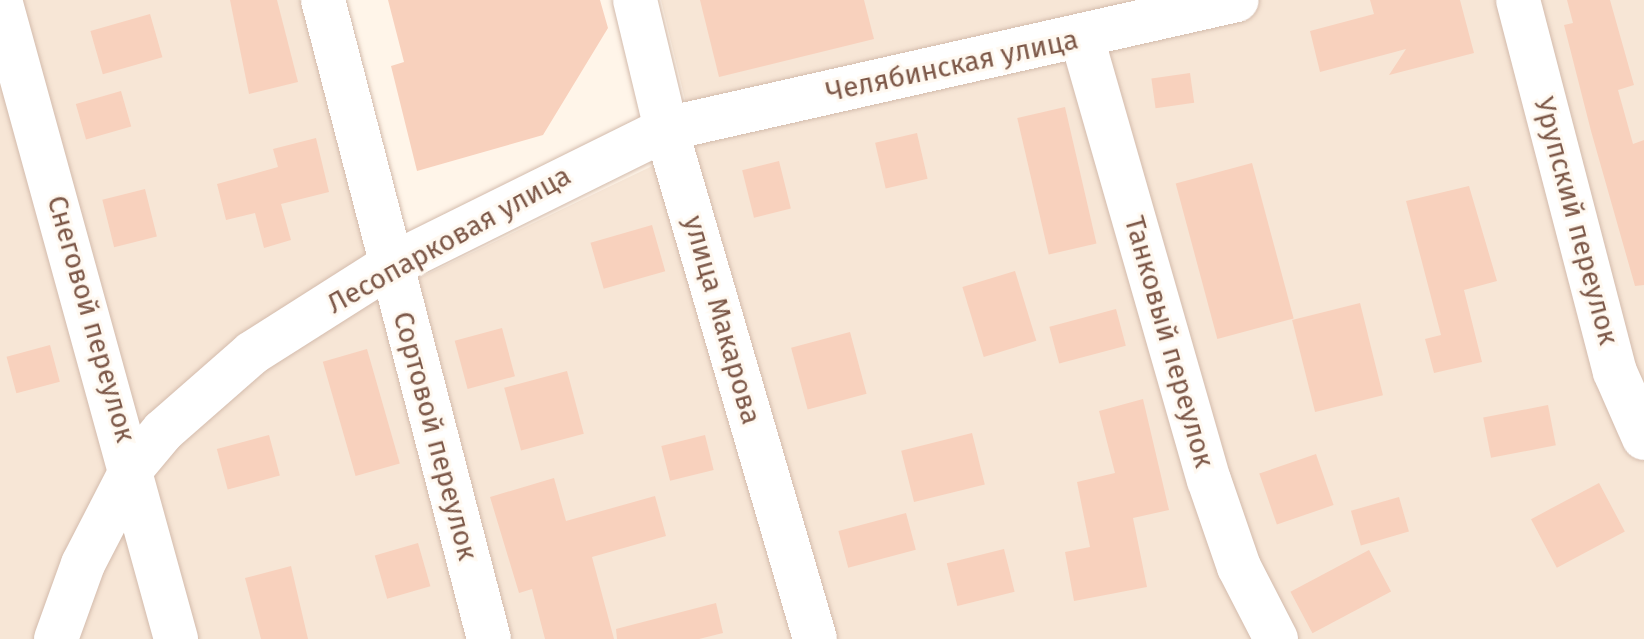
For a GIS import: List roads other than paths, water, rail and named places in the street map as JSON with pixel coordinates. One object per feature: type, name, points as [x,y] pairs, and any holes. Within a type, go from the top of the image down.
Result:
[{"type":"street","name":"Снеговой переулок","points":[[0,0],[133,467],[176,639]]},
{"type":"street","name":"Сортовой переулок","points":[[323,0],[389,266],[489,639]]},
{"type":"street","name":"улица Макарова","points":[[635,0],[666,129],[815,639]]},
{"type":"street","name":"Челябинская улица","points":[[666,129],[1082,38],[1237,0]]},
{"type":"street","name":"Урупский переулок","points":[[1518,0],[1615,372],[1644,438]]},
{"type":"street","name":"Танковый переулок","points":[[1082,38],[1209,480],[1239,567],[1276,639]]},
{"type":"street","name":"Лесопарковая улица","points":[[56,639],[83,564],[133,467],[195,400],[252,353],[389,266],[666,129]]}]
